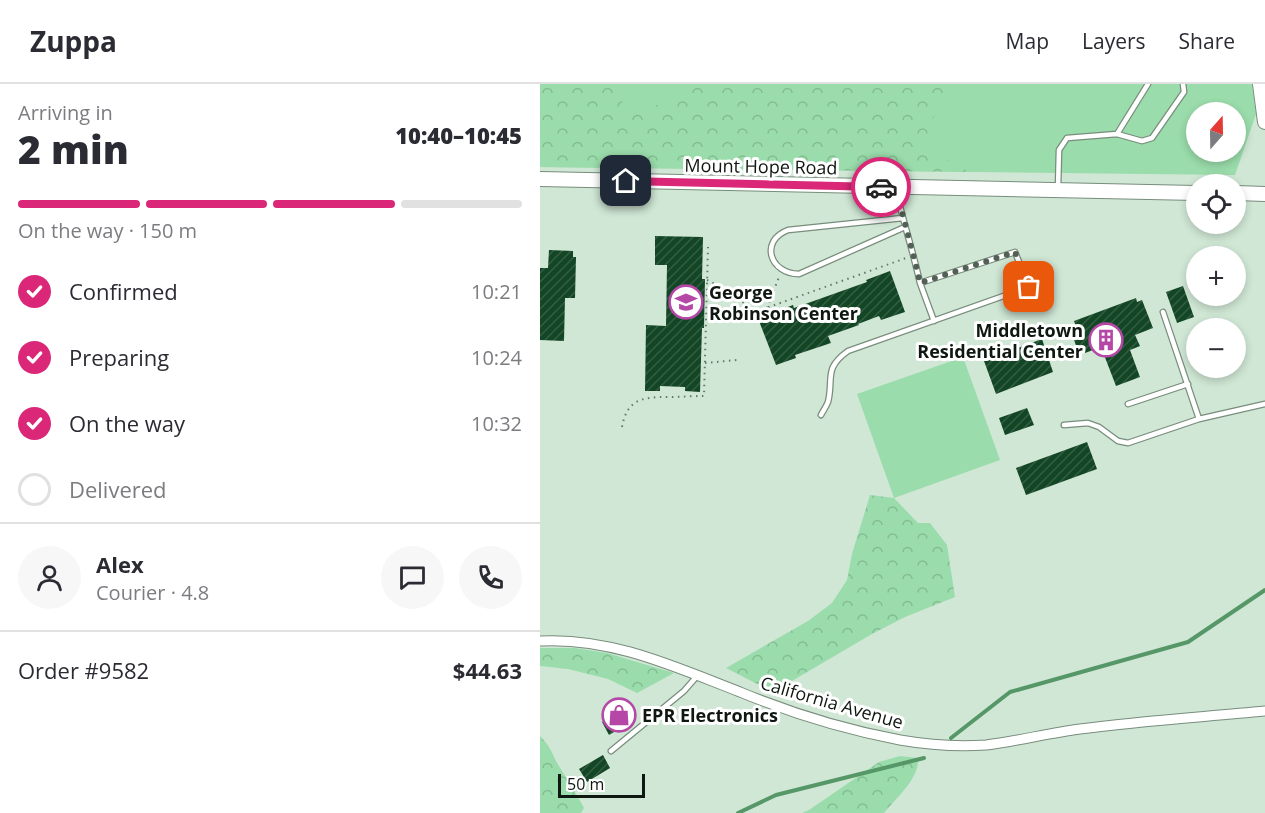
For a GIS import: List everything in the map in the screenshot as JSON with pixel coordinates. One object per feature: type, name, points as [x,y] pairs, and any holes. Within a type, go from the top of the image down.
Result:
[{"type":"street","points":[[1260,84],[1265,122]]},
{"type":"street","name":"Mount Hope Road","points":[[540,179],[1186,193]]},
{"type":"street","points":[[1246,193],[1265,194]]},
{"type":"street","name":"California Avenue","points":[[540,641],[574,641],[608,646],[658,660],[817,719],[898,740],[942,746],[987,744],[1082,729],[1265,711]]},
{"type":"lane","points":[[1117,134],[1148,84]]},
{"type":"lane","points":[[1058,190],[1059,150],[1067,138],[1117,134],[1142,141],[1152,138],[1184,92],[1184,84]]},
{"type":"lane","points":[[896,187],[920,283],[934,321]]},
{"type":"lane","points":[[903,218],[793,228],[781,232],[773,242],[771,251],[774,261],[781,270],[799,274],[905,227]]},
{"type":"lane","points":[[821,415],[828,401],[831,371],[838,357],[848,351],[1029,287],[1015,252],[920,283]]},
{"type":"lane","points":[[1163,312],[1199,419]]},
{"type":"lane","points":[[1128,404],[1188,384]]},
{"type":"lane","points":[[1064,425],[1088,423],[1100,427],[1118,441],[1128,443],[1199,419],[1265,404]]},
{"type":"lane","points":[[611,751],[684,691],[698,675]]},
{"type":"path","points":[[622,427],[627,410],[640,400],[650,397],[704,396],[708,247]]},
{"type":"path","points":[[707,280],[729,291],[755,312],[914,255]]},
{"type":"path","points":[[767,308],[781,270]]},
{"type":"path","points":[[705,363],[737,360]]},
{"type":"green space","points":[[540,84],[1252,84],[1256,114],[1246,143],[1246,102],[1186,102],[1186,162],[1239,162],[1235,174],[540,167]]},
{"type":"green space","points":[[540,84],[628,84],[622,103],[628,113],[646,111],[666,100],[682,84],[955,84],[941,108],[926,127],[934,152],[969,172],[540,167]]},
{"type":"green space","points":[[963,357],[1000,460],[894,498],[857,394]]},
{"type":"green space","points":[[870,495],[894,498],[918,523],[930,523],[947,545],[955,597],[905,617],[872,634],[773,692],[726,668],[808,621],[832,603],[847,580],[852,554]]},
{"type":"green space","points":[[540,648],[575,648],[607,653],[674,673],[637,693],[608,679],[568,669],[540,666]]},
{"type":"green space","points":[[540,736],[550,748],[581,802],[584,808],[581,813],[540,813]]},
{"type":"green space","points":[[900,756],[918,758],[918,765],[911,780],[884,813],[802,813],[879,762]]},
{"type":"building","name":"George Robinson Center","points":[[655,236],[703,237],[702,279],[705,279],[700,392],[685,391],[685,387],[660,386],[660,391],[645,391],[646,325],[666,326],[667,265],[655,265]]},
{"type":"building","points":[[549,250],[573,251],[573,257],[576,257],[575,298],[565,298],[564,341],[540,340],[540,268],[548,268]]},
{"type":"building","points":[[890,271],[905,312],[881,320],[879,316],[828,336],[831,343],[795,355],[796,358],[776,365],[759,321],[773,316],[772,313],[793,305],[794,308],[867,282],[866,280]]},
{"type":"building","points":[[1183,286],[1186,306],[1190,306],[1194,317],[1177,323],[1166,292]]},
{"type":"building","name":"Middletown Residential Center","points":[[1136,298],[1137,302],[1142,300],[1153,328],[1135,335],[1140,346],[1130,350],[1140,377],[1116,386],[1101,347],[1085,353],[1084,349],[1078,351],[1069,326],[1075,324],[1074,321]]},
{"type":"building","points":[[1042,339],[1053,372],[996,394],[984,361]]},
{"type":"building","points":[[1027,408],[1034,425],[1005,435],[999,418]]},
{"type":"building","points":[[1087,442],[1097,469],[1026,495],[1016,468]]},
{"type":"building","points":[[624,710],[631,722],[609,735],[602,722]]},
{"type":"building","points":[[603,755],[610,768],[587,782],[579,769]]},
{"type":"waterway","points":[[951,738],[1010,692],[1188,642],[1265,590]]},
{"type":"waterway","points":[[738,813],[776,795],[924,758]]},
{"type":"way so far","points":[[881,187],[896,187],[920,283],[1015,252],[1029,287]]},
{"type":"place","name":"George Robinson Center","points":[[686,302]]},
{"type":"place","name":"Middletown Residential Center","points":[[1106,340]]},
{"type":"place","name":"EPR Electronics","points":[[619,715]]},
{"type":"route","points":[[626,181],[881,187]]}]
